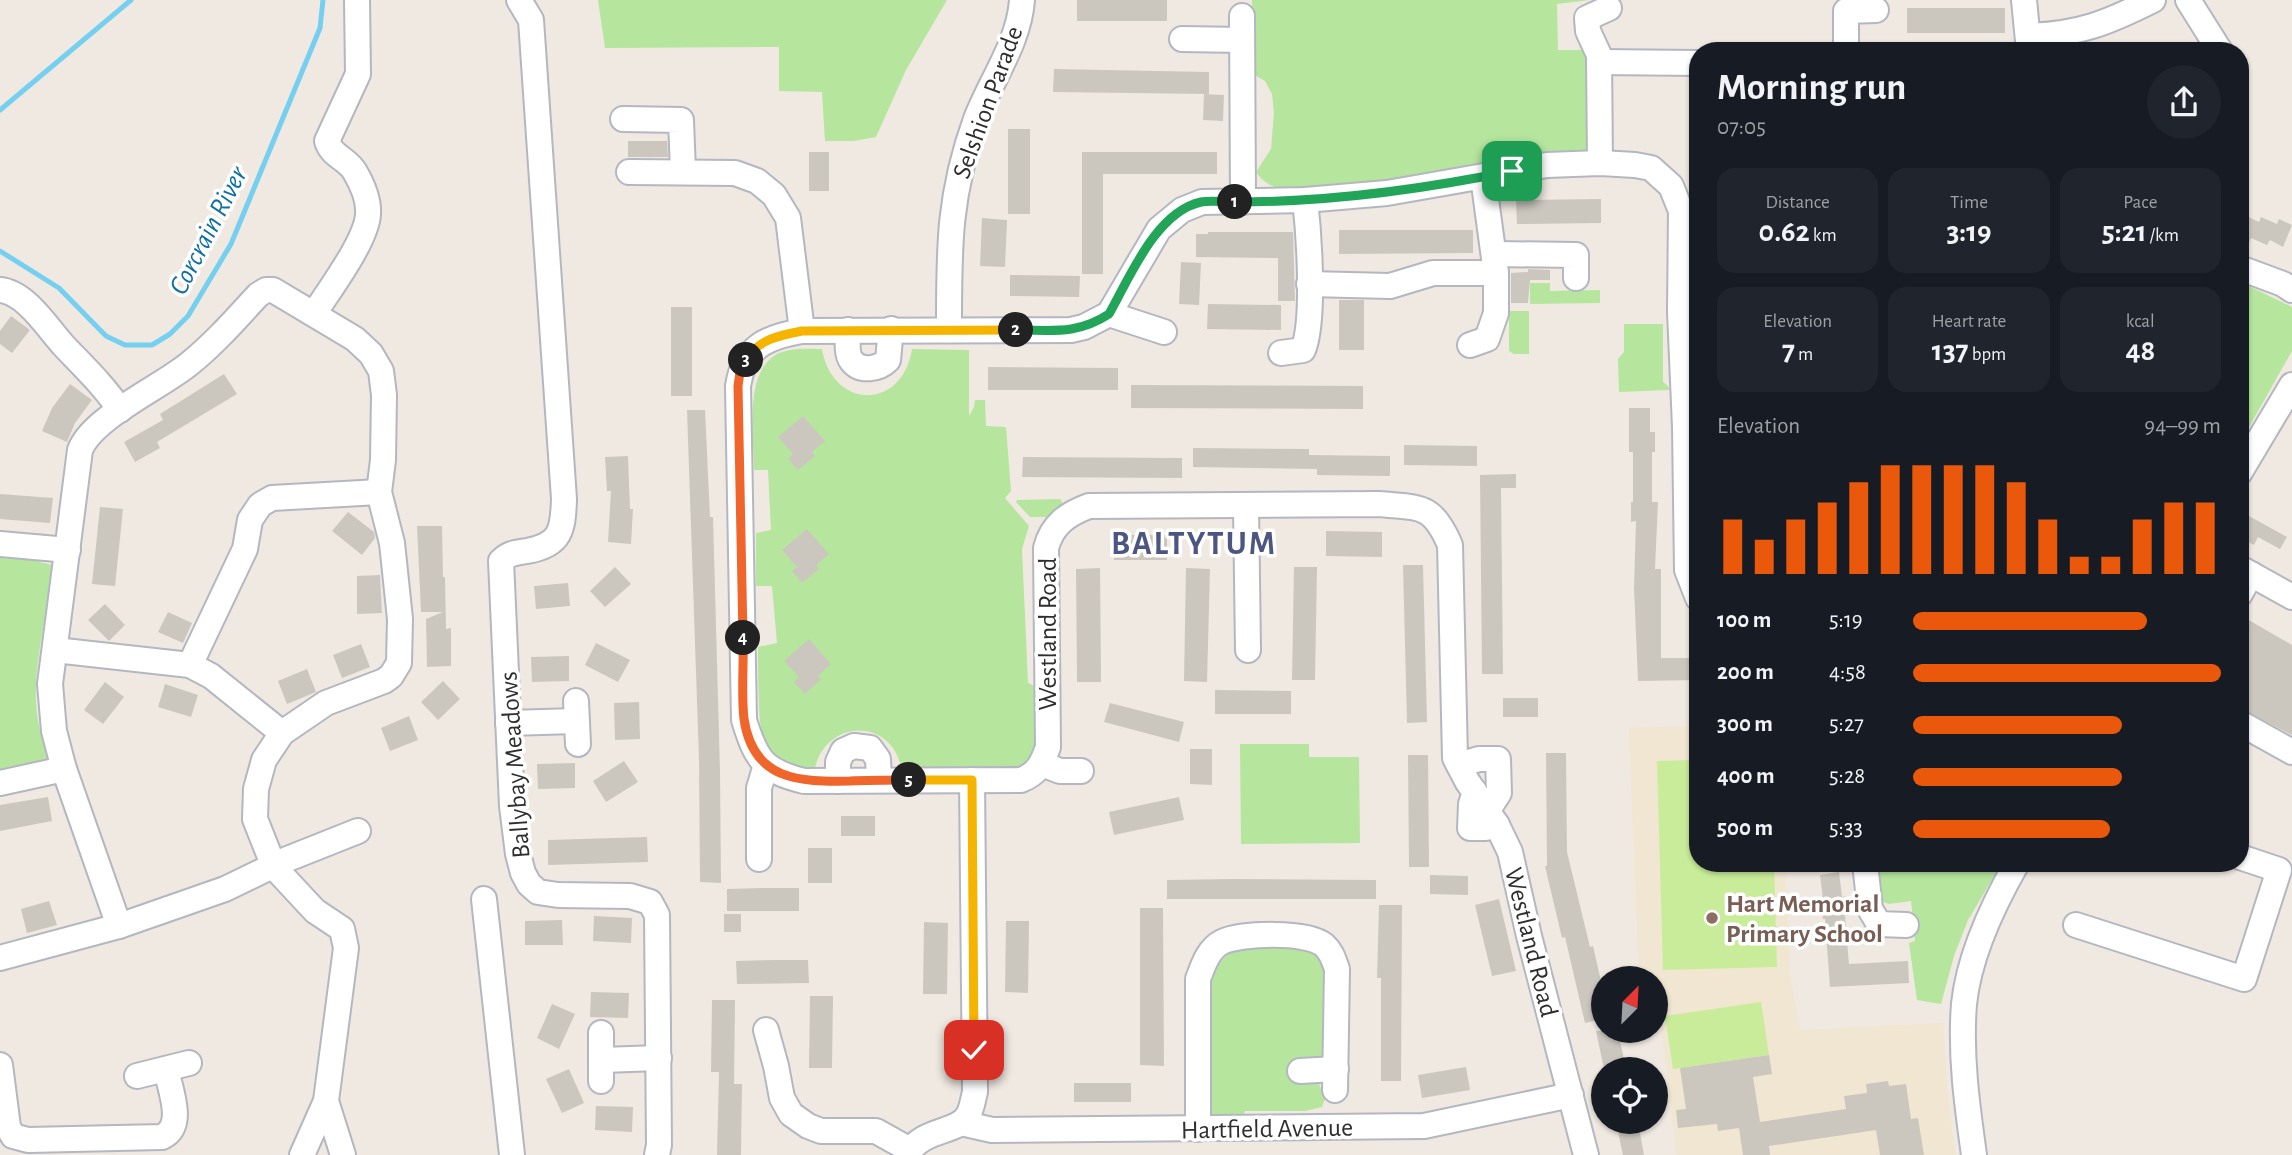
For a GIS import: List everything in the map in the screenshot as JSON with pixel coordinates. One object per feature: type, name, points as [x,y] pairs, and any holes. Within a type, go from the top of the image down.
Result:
[{"type":"street","points":[[314,314],[355,248],[368,218],[365,194],[355,172],[329,148],[327,141],[358,75],[356,0]]},
{"type":"street","name":"Ballybay Meadows","points":[[519,0],[531,20],[564,499],[563,524],[550,545],[508,554],[501,561],[512,806],[517,854],[529,884],[538,892],[558,895],[630,896],[650,902],[657,915],[657,1155]]},
{"type":"street","name":"Selshion Parade","points":[[949,330],[948,272],[954,197],[976,120],[1013,40],[1022,0]]},
{"type":"street","points":[[2024,0],[2029,42]]},
{"type":"street","points":[[2033,42],[2102,25],[2153,0]]},
{"type":"street","points":[[2188,0],[2214,42]]},
{"type":"street","points":[[1600,163],[1599,55],[1588,31],[1587,18],[1609,8]]},
{"type":"street","points":[[1846,42],[1846,11],[1876,10]]},
{"type":"street","points":[[1182,39],[1242,28],[1243,202]]},
{"type":"street","points":[[1599,62],[1689,63]]},
{"type":"street","points":[[623,119],[681,120],[682,172]]},
{"type":"street","points":[[1081,771],[1060,771],[1042,764],[1033,774],[1021,780],[804,781],[783,776],[766,765],[753,748],[744,720],[738,386],[740,372],[749,355],[764,342],[778,335],[802,331],[1071,330],[1084,327],[1109,314],[1158,229],[1182,210],[1202,202],[1306,200],[1387,193],[1547,165],[1635,164],[1651,168],[1671,186],[1681,211],[1689,252],[1680,312],[1689,406]]},
{"type":"street","points":[[629,172],[735,173],[757,181],[774,195],[788,218],[802,331]]},
{"type":"street","points":[[1470,345],[1488,339],[1496,313],[1495,264],[1483,177]]},
{"type":"street","points":[[1281,353],[1303,350],[1308,339],[1306,200]]},
{"type":"street","points":[[1309,284],[1390,286],[1433,273],[1576,255],[1576,278]]},
{"type":"street","points":[[2249,271],[2292,290]]},
{"type":"street","points":[[0,290],[13,294],[40,316],[65,347],[95,376],[120,410]]},
{"type":"street","points":[[119,926],[64,769],[54,731],[50,684],[80,450],[89,435],[120,410],[190,363],[265,290],[273,290],[355,339],[371,354],[381,371],[384,395],[380,492],[392,543],[400,619],[400,663],[397,670],[384,681],[326,703],[282,733],[264,760],[256,789],[255,819],[274,867],[315,911],[342,929],[346,948],[326,1101],[302,1155]]},
{"type":"street","points":[[1109,314],[1164,332]]},
{"type":"street","points":[[848,330],[851,360],[860,367],[871,369],[882,366],[888,360],[891,330]]},
{"type":"street","points":[[2249,457],[2292,385]]},
{"type":"street","points":[[190,665],[244,549],[250,520],[260,505],[272,498],[380,492]]},
{"type":"street","points":[[1689,498],[1689,575]]},
{"type":"street","name":"Westland Road","points":[[1042,764],[1048,747],[1046,548],[1048,539],[1069,513],[1088,506],[1379,504],[1419,508],[1432,513],[1442,526],[1450,545],[1455,758],[1510,852],[1586,1155]]},
{"type":"street","points":[[1246,506],[1248,650]]},
{"type":"street","points":[[0,544],[68,550]]},
{"type":"street","points":[[2249,581],[2292,597]]},
{"type":"street","points":[[55,650],[190,665],[211,676],[282,733]]},
{"type":"street","points":[[508,723],[577,722]]},
{"type":"street","points":[[2249,728],[2292,752]]},
{"type":"street","points":[[838,781],[838,762],[843,751],[854,746],[870,748],[878,759],[879,780]]},
{"type":"street","points":[[1460,765],[1479,759],[1498,760],[1499,793],[1487,809]]},
{"type":"street","points":[[759,859],[759,789],[766,765]]},
{"type":"street","points":[[0,783],[64,769]]},
{"type":"street","points":[[766,1030],[782,1098],[791,1114],[808,1126],[821,1131],[876,1131],[909,1153],[918,1141],[930,1133],[961,1123],[968,1116],[975,1093],[972,780]]},
{"type":"street","points":[[0,958],[119,926],[225,889],[285,860],[358,831]]},
{"type":"street","points":[[2076,925],[2244,979],[2279,870],[2249,860]]},
{"type":"street","points":[[1866,872],[1870,909],[1879,925],[1906,925]]},
{"type":"street","points":[[1974,1155],[1964,1089],[1965,1001],[1988,922],[1998,896],[2012,872]]},
{"type":"street","points":[[484,899],[512,1155]]},
{"type":"street","points":[[1198,1129],[1198,979],[1207,957],[1220,943],[1244,937],[1305,936],[1323,944],[1331,953],[1337,969],[1335,1080],[1300,1071]]},
{"type":"street","points":[[601,1033],[601,1070],[659,1058]]},
{"type":"street","points":[[0,1065],[8,1127],[13,1136],[27,1140],[162,1137],[169,1134],[176,1116],[177,1066],[137,1076]]},
{"type":"street","name":"Hartfield Avenue","points":[[961,1123],[992,1130],[1424,1126],[1571,1095]]},
{"type":"street","points":[[326,1101],[344,1155]]},
{"type":"shaded area","name":"Hart Memorial Primary School","points":[[1689,726],[1689,872],[1785,872],[1790,973],[1800,1030],[1943,1023],[1949,1106],[1956,1155],[1676,1155],[1668,1085],[1668,1057],[1665,1057],[1663,1043],[1668,1043],[1668,966],[1639,966],[1629,728]]},
{"type":"green space","points":[[598,0],[947,0],[906,70],[876,137],[853,141],[825,141],[822,92],[779,91],[779,47],[605,48]]},
{"type":"green space","points":[[1252,0],[1589,0],[1557,4],[1558,50],[1589,50],[1591,149],[1580,153],[1307,190],[1272,186],[1256,172],[1271,149],[1274,113],[1272,94],[1265,81],[1253,74]]},
{"type":"green space","points":[[1530,283],[1550,283],[1550,291],[1600,290],[1600,303],[1530,304]]},
{"type":"green space","points":[[2249,286],[2292,307],[2292,351],[2249,427]]},
{"type":"green space","points":[[1509,311],[1529,311],[1529,354],[1514,354],[1509,351]]},
{"type":"green space","points":[[1624,324],[1663,324],[1663,382],[1669,390],[1619,392],[1618,359],[1624,352]]},
{"type":"green space","points":[[822,349],[828,369],[839,383],[852,392],[867,395],[882,393],[895,384],[906,370],[912,349],[969,350],[969,416],[975,400],[985,400],[986,426],[1006,427],[1011,491],[1005,498],[1029,526],[1022,549],[1028,683],[1041,689],[1038,751],[1027,771],[902,771],[896,753],[886,740],[873,733],[858,731],[844,733],[831,741],[820,754],[814,772],[786,764],[770,751],[765,742],[760,718],[758,647],[777,643],[772,586],[756,586],[756,533],[771,530],[768,470],[754,470],[754,392],[765,365],[774,356],[791,350]]},
{"type":"green space","points":[[1060,499],[1063,504],[1052,517],[1030,517],[1016,502],[1017,500]]},
{"type":"green space","points":[[0,557],[38,557],[40,562],[52,565],[37,666],[36,706],[39,726],[49,745],[53,761],[0,778]]},
{"type":"green space","points":[[1240,744],[1309,744],[1309,757],[1359,757],[1360,843],[1241,844]]},
{"type":"green space","points":[[1689,760],[1689,872],[1774,872],[1777,967],[1668,970],[1668,966],[1663,966],[1657,761]]},
{"type":"green space","points":[[1874,872],[1997,872],[1968,920],[1954,956],[1941,1004],[1917,1000],[1909,943],[1915,941],[1911,901],[1889,904],[1880,901]]},
{"type":"green space","points":[[1297,944],[1324,960],[1325,1052],[1320,1061],[1297,1081],[1319,1084],[1325,1098],[1322,1107],[1305,1111],[1245,1111],[1240,1127],[1211,1124],[1202,980],[1232,950]]},
{"type":"green space","points":[[1761,1002],[1769,1055],[1673,1069],[1668,1016]]},
{"type":"building","points":[[1077,0],[1167,0],[1167,21],[1077,21]]},
{"type":"building","points":[[1907,8],[2005,8],[2005,33],[1907,33]]},
{"type":"building","points":[[1054,69],[1209,72],[1209,94],[1053,92]]},
{"type":"building","points":[[1204,94],[1224,95],[1223,121],[1203,120]]},
{"type":"building","points":[[1008,129],[1030,129],[1030,214],[1008,214]]},
{"type":"building","points":[[628,141],[667,141],[668,157],[628,157]]},
{"type":"building","points":[[809,152],[829,152],[829,191],[809,191]]},
{"type":"building","points":[[1082,152],[1217,152],[1217,174],[1103,174],[1103,274],[1082,274]]},
{"type":"building","points":[[1601,199],[1601,223],[1517,224],[1516,200]]},
{"type":"building","points":[[2249,217],[2259,222],[2261,217],[2277,224],[2279,219],[2292,225],[2283,247],[2270,240],[2267,245],[2251,238],[2249,243]]},
{"type":"building","points":[[982,218],[1007,220],[1005,267],[980,266]]},
{"type":"building","points":[[1339,230],[1473,230],[1473,253],[1339,254]]},
{"type":"building","points":[[1293,232],[1295,301],[1278,301],[1278,258],[1196,257],[1196,234]]},
{"type":"building","points":[[1181,262],[1201,263],[1199,305],[1179,304]]},
{"type":"building","points":[[1528,269],[1550,270],[1550,280],[1530,280],[1528,303],[1511,303],[1511,273],[1528,272]]},
{"type":"building","points":[[1010,275],[1080,276],[1079,297],[1010,296]]},
{"type":"building","points":[[1339,300],[1364,300],[1364,350],[1339,350]]},
{"type":"building","points":[[1208,304],[1281,305],[1281,330],[1207,329]]},
{"type":"building","points":[[671,307],[692,307],[692,396],[671,396]]},
{"type":"building","points":[[11,316],[30,330],[12,353],[0,344],[0,331]]},
{"type":"building","points":[[988,367],[1118,368],[1118,390],[988,390]]},
{"type":"building","points":[[224,374],[237,394],[157,442],[160,448],[135,462],[124,442],[163,420],[160,414]]},
{"type":"building","points":[[70,384],[92,400],[75,423],[67,442],[42,431],[52,408]]},
{"type":"building","points":[[1131,385],[1363,386],[1363,409],[1131,408]]},
{"type":"building","points":[[1629,408],[1650,408],[1650,432],[1655,432],[1655,452],[1652,452],[1652,502],[1658,502],[1655,569],[1661,569],[1661,658],[1689,658],[1689,680],[1638,681],[1634,588],[1636,521],[1631,522],[1633,452],[1629,452]]},
{"type":"building","points":[[687,410],[705,410],[710,517],[713,517],[721,883],[700,882],[699,760]]},
{"type":"building","points":[[803,416],[825,441],[812,452],[815,456],[798,470],[788,459],[793,454],[778,437]]},
{"type":"building","points":[[1404,445],[1477,446],[1477,466],[1404,465]]},
{"type":"building","points":[[1193,448],[1309,449],[1309,455],[1390,456],[1390,476],[1317,475],[1317,469],[1193,467]]},
{"type":"building","points":[[628,456],[630,509],[633,509],[631,544],[608,542],[611,491],[607,491],[605,457]]},
{"type":"building","points":[[1023,457],[1182,458],[1182,478],[1022,477]]},
{"type":"building","points":[[1516,474],[1516,488],[1501,488],[1503,674],[1482,674],[1480,475]]},
{"type":"building","points":[[0,494],[53,498],[50,523],[0,519]]},
{"type":"building","points":[[100,507],[123,509],[115,586],[92,584]]},
{"type":"building","points":[[348,512],[374,532],[375,538],[362,555],[332,531]]},
{"type":"building","points":[[2249,516],[2287,537],[2280,549],[2258,537],[2254,545],[2249,542]]},
{"type":"building","points":[[417,526],[442,526],[446,629],[451,628],[451,666],[427,667],[426,619],[443,612],[421,612]]},
{"type":"building","points":[[807,529],[829,554],[816,565],[819,569],[802,583],[792,571],[797,567],[782,550]]},
{"type":"building","points":[[1326,531],[1382,532],[1382,557],[1326,556]]},
{"type":"building","points":[[1114,535],[1167,535],[1167,560],[1114,560]]},
{"type":"building","points":[[1403,565],[1423,565],[1427,722],[1407,723]]},
{"type":"building","points":[[615,567],[631,584],[605,607],[590,591]]},
{"type":"building","points":[[1294,567],[1317,567],[1315,680],[1292,680]]},
{"type":"building","points":[[1100,568],[1101,682],[1077,682],[1076,569]]},
{"type":"building","points":[[1186,568],[1210,569],[1207,682],[1184,681]]},
{"type":"building","points":[[380,575],[382,613],[357,614],[357,576]]},
{"type":"building","points":[[568,583],[570,606],[536,609],[534,586]]},
{"type":"building","points":[[105,604],[125,625],[109,641],[88,620]]},
{"type":"building","points":[[168,612],[192,623],[183,643],[158,632]]},
{"type":"building","points":[[2249,620],[2292,645],[2292,735],[2249,713]]},
{"type":"building","points":[[809,639],[831,664],[818,676],[821,679],[805,694],[794,682],[799,677],[784,661]]},
{"type":"building","points":[[596,643],[630,660],[618,682],[585,665]]},
{"type":"building","points":[[361,644],[370,667],[342,678],[333,655]]},
{"type":"building","points":[[569,656],[569,681],[532,682],[531,657]]},
{"type":"building","points":[[307,669],[316,692],[287,704],[278,681]]},
{"type":"building","points":[[443,681],[460,699],[438,720],[421,702]]},
{"type":"building","points":[[105,682],[124,697],[103,724],[84,710]]},
{"type":"building","points":[[165,684],[198,695],[191,717],[158,707]]},
{"type":"building","points":[[1215,690],[1291,691],[1291,714],[1215,714]]},
{"type":"building","points":[[1503,698],[1538,698],[1538,717],[1503,717]]},
{"type":"building","points":[[639,702],[640,739],[615,740],[614,703]]},
{"type":"building","points":[[1110,703],[1184,722],[1179,742],[1104,722]]},
{"type":"building","points":[[409,716],[418,740],[390,751],[381,728]]},
{"type":"building","points":[[1190,749],[1212,749],[1212,785],[1190,784]]},
{"type":"building","points":[[1546,753],[1566,753],[1567,852],[1590,947],[1593,946],[1598,966],[1591,966],[1591,1022],[1585,1023],[1565,937],[1562,938],[1547,866]]},
{"type":"building","points":[[1408,755],[1428,755],[1429,867],[1409,867]]},
{"type":"building","points":[[624,761],[638,782],[606,802],[593,781]]},
{"type":"building","points":[[575,763],[575,788],[538,789],[537,764]]},
{"type":"building","points":[[48,797],[52,821],[0,831],[0,805]]},
{"type":"building","points":[[1179,797],[1184,820],[1114,835],[1109,812]]},
{"type":"building","points":[[841,816],[875,816],[875,836],[841,836]]},
{"type":"building","points":[[647,837],[648,862],[548,865],[548,840]]},
{"type":"building","points":[[808,848],[832,848],[832,883],[808,883]]},
{"type":"building","points":[[1839,872],[1842,897],[1846,896],[1849,916],[1845,916],[1849,964],[1908,961],[1909,983],[1830,987],[1825,919],[1820,900],[1823,899],[1820,875]]},
{"type":"building","points":[[1430,875],[1468,876],[1468,895],[1430,894]]},
{"type":"building","points":[[1167,880],[1376,880],[1376,899],[1167,899]]},
{"type":"building","points":[[799,888],[799,911],[727,911],[727,889]]},
{"type":"building","points":[[1499,899],[1516,971],[1492,976],[1475,905]]},
{"type":"building","points":[[49,901],[57,925],[27,933],[21,909]]},
{"type":"building","points":[[1379,905],[1402,905],[1401,1081],[1381,1081],[1381,978],[1377,978]]},
{"type":"building","points":[[1140,908],[1163,908],[1164,1066],[1140,1065]]},
{"type":"building","points":[[724,914],[741,914],[741,932],[724,932]]},
{"type":"building","points":[[594,916],[632,918],[631,943],[593,941]]},
{"type":"building","points":[[562,920],[563,945],[525,945],[525,921]]},
{"type":"building","points":[[1006,921],[1029,921],[1028,993],[1005,992]]},
{"type":"building","points":[[924,922],[948,923],[947,994],[923,994]]},
{"type":"building","points":[[808,960],[809,983],[737,984],[736,961]]},
{"type":"building","points":[[591,992],[629,993],[628,1018],[590,1017]]},
{"type":"building","points":[[810,996],[833,996],[832,1068],[809,1068]]},
{"type":"building","points":[[712,1000],[735,1000],[734,1084],[742,1084],[741,1155],[717,1155],[719,1072],[711,1072]]},
{"type":"building","points":[[552,1004],[575,1014],[559,1049],[537,1038]]},
{"type":"building","points":[[1599,1043],[1621,1043],[1623,1057],[1601,1057]]},
{"type":"building","points":[[1769,1055],[1772,1074],[1753,1077],[1760,1122],[1846,1109],[1844,1096],[1867,1093],[1866,1084],[1888,1081],[1889,1086],[1906,1084],[1911,1119],[1918,1118],[1924,1155],[1880,1155],[1876,1130],[1769,1146],[1770,1155],[1743,1155],[1739,1128],[1718,1131],[1717,1124],[1678,1128],[1676,1110],[1686,1109],[1680,1068]]},
{"type":"building","points":[[1466,1067],[1470,1090],[1422,1098],[1418,1075]]},
{"type":"building","points":[[569,1069],[584,1103],[562,1113],[546,1079]]},
{"type":"building","points":[[1074,1083],[1131,1083],[1131,1102],[1074,1102]]},
{"type":"building","points":[[596,1106],[633,1107],[632,1132],[595,1130]]},
{"type":"building","points":[[1619,1134],[1640,1134],[1644,1155],[1623,1155]]},
{"type":"waterway","points":[[0,110],[131,0]]},
{"type":"waterway","name":"Corcrain River","points":[[0,251],[59,288],[106,336],[125,345],[152,345],[170,334],[188,316],[231,244],[320,28],[323,0]]},
{"type":"place","name":"Hart Memorial Primary School","points":[[1712,918]]},
{"type":"district","name":"BALTYTUM","points":[[1194,542]]},
{"type":"route","points":[[974,1050],[972,780],[804,781],[783,776],[766,765],[753,748],[744,720],[738,386],[740,372],[749,355],[764,342],[778,335],[802,331],[1071,330],[1084,327],[1109,314],[1158,229],[1182,210],[1202,202],[1306,200],[1387,193],[1512,171]]}]
